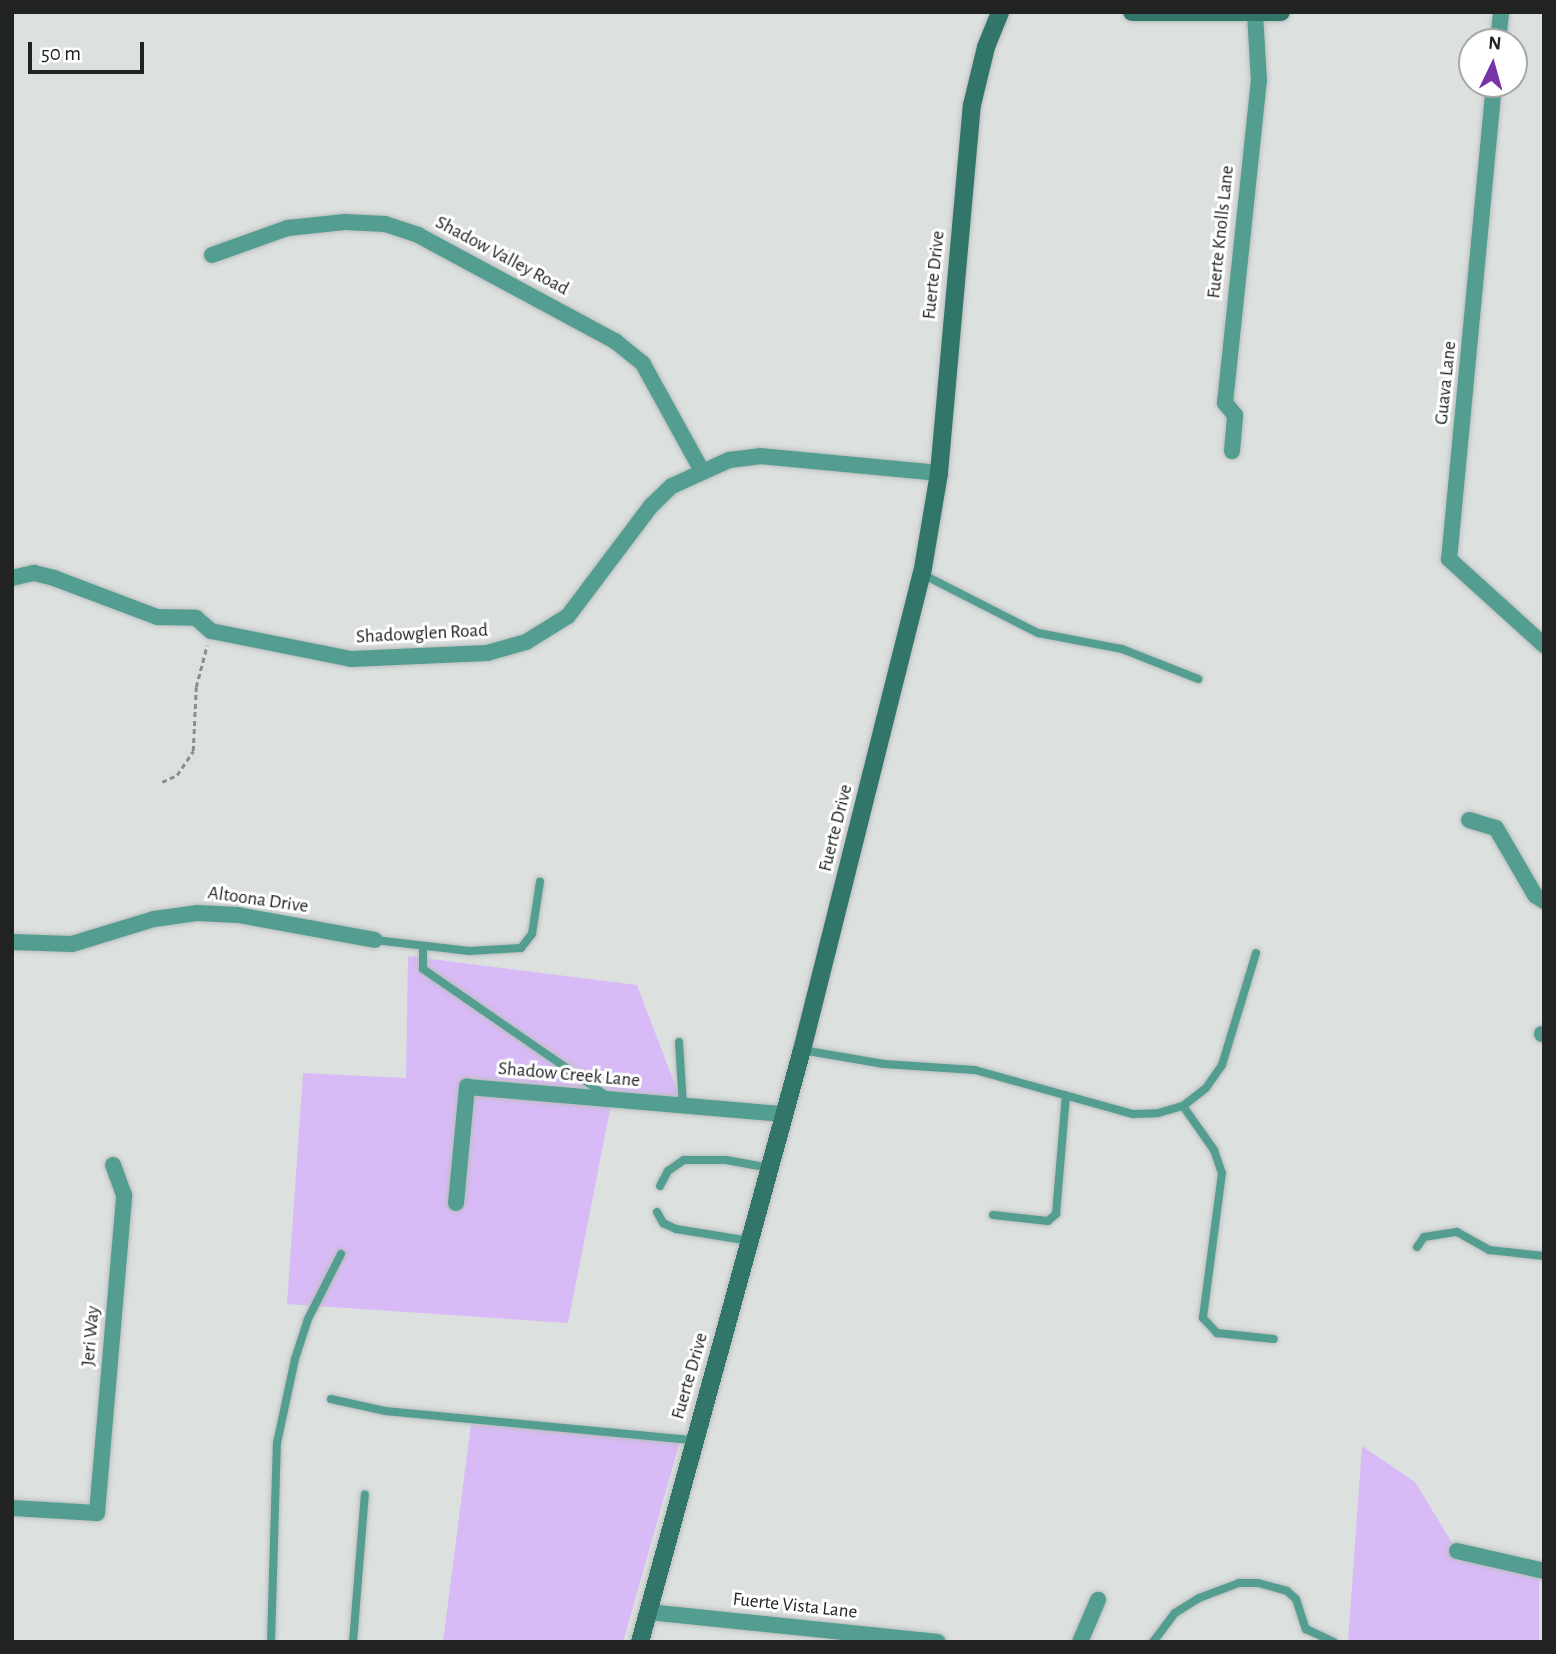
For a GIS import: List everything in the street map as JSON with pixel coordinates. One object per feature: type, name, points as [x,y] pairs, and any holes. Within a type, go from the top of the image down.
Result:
[{"type":"street","name":"Fuerte Drive","points":[[640,1642],[802,1050],[922,574],[939,474],[972,106],[986,47],[1000,12]]},
{"type":"street","points":[[1132,12],[1281,12]]},
{"type":"street","name":"Fuerte Knolls Lane","points":[[1232,451],[1235,415],[1225,403],[1259,81],[1255,14]]},
{"type":"street","name":"Guava Lane","points":[[1493,98],[1449,559],[1544,645]]},
{"type":"street","name":"Shadow Valley Road","points":[[212,255],[288,228],[345,222],[384,224],[418,235],[615,341],[643,363],[702,471]]},
{"type":"street","name":"Shadowglen Road","points":[[12,578],[34,573],[157,617],[195,618],[211,631],[351,659],[487,653],[541,635],[574,610],[651,506],[672,485],[729,460],[760,456],[939,474]]},
{"type":"street","points":[[1469,820],[1496,828],[1535,895],[1544,901]]},
{"type":"street","name":"Altoona Drive","points":[[12,942],[72,944],[154,919],[197,913],[238,915],[375,940]]},
{"type":"street","name":"Shadow Creek Lane","points":[[456,1203],[467,1087],[784,1114]]},
{"type":"street","name":"Jeri Way","points":[[12,1508],[97,1513],[124,1195],[113,1165]]},
{"type":"street","points":[[1457,1551],[1544,1570]]},
{"type":"street","points":[[1080,1642],[1098,1600]]},
{"type":"street","name":"Fuerte Vista Lane","points":[[649,1612],[937,1642]]},
{"type":"lane","points":[[922,574],[1038,633],[1122,649],[1198,679]]},
{"type":"lane","points":[[375,940],[469,951],[521,948],[532,934],[540,882]]},
{"type":"lane","points":[[422,946],[423,968],[612,1099]]},
{"type":"lane","points":[[802,1050],[884,1064],[975,1070],[1133,1114],[1183,1106],[1206,1088],[1222,1065],[1256,953]]},
{"type":"lane","points":[[679,1042],[683,1105]]},
{"type":"lane","points":[[993,1215],[1048,1221],[1056,1214],[1066,1095]]},
{"type":"lane","points":[[1183,1106],[1214,1150],[1222,1173],[1203,1318],[1217,1333],[1274,1339]]},
{"type":"lane","points":[[660,1186],[668,1171],[684,1160],[706,1158],[770,1168]]},
{"type":"lane","points":[[657,1212],[663,1223],[676,1229],[750,1241]]},
{"type":"lane","points":[[1417,1247],[1424,1237],[1457,1231],[1489,1250],[1544,1256]]},
{"type":"lane","points":[[271,1642],[278,1443],[295,1360],[308,1319],[341,1254]]},
{"type":"lane","points":[[331,1399],[385,1411],[694,1440]]},
{"type":"lane","points":[[353,1642],[365,1494]]},
{"type":"lane","points":[[1153,1642],[1175,1614],[1199,1598],[1238,1583],[1258,1583],[1287,1591],[1296,1599],[1306,1629],[1334,1642]]},
{"type":"path","points":[[162,782],[177,775],[193,751],[196,687],[211,631]]},
{"type":"shaded area","points":[[408,956],[637,985],[683,1106],[612,1100],[568,1323],[287,1304],[303,1073],[406,1078]]},
{"type":"shaded area","points":[[471,1424],[680,1441],[623,1642],[443,1642]]},
{"type":"shaded area","points":[[1362,1446],[1415,1482],[1457,1551],[1539,1569],[1539,1642],[1348,1642]]}]
